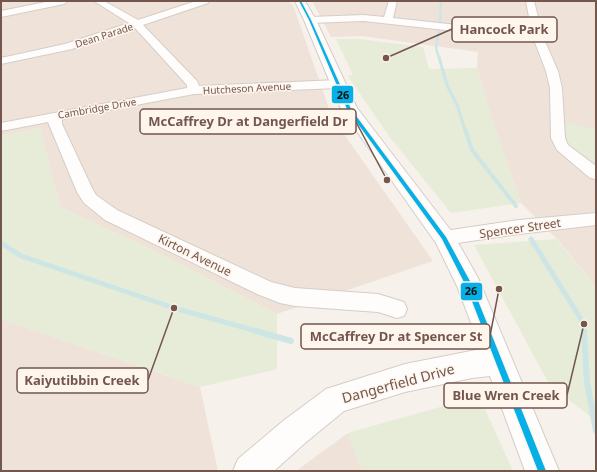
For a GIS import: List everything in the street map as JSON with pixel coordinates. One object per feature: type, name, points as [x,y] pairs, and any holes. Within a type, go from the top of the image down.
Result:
[{"type":"main road","points":[[300,1],[310,20],[349,109],[444,238],[469,285],[542,471]]},
{"type":"main road","name":"Dangerfield Drive","points":[[250,471],[294,432],[336,399],[405,378],[472,364],[499,361]]},
{"type":"street","points":[[1,14],[64,1]]},
{"type":"street","name":"Hutcheson Avenue","points":[[98,1],[137,24],[193,84],[194,90],[338,84]]},
{"type":"street","name":"Dean Parade","points":[[1,61],[68,47],[204,1]]},
{"type":"street","points":[[388,20],[393,1]]},
{"type":"street","points":[[530,1],[538,37],[552,71],[556,88],[558,138],[562,147],[569,154],[596,174]]},
{"type":"street","points":[[310,20],[357,18],[388,20],[538,37]]},
{"type":"street","name":"Cambridge Drive","points":[[1,127],[194,90]]},
{"type":"street","name":"Kirton Avenue","points":[[55,116],[54,124],[80,178],[85,192],[90,200],[111,215],[264,288],[280,294],[296,297],[378,303],[397,309]]},
{"type":"street","name":"Spencer Street","points":[[444,238],[519,227],[596,219]]},
{"type":"shaded area","points":[[1,1],[289,1],[293,5],[332,117],[433,261],[277,314],[152,250],[60,207],[40,128],[1,136]]},
{"type":"shaded area","points":[[312,1],[596,1],[596,287],[557,239],[521,203],[492,120],[477,68],[478,52],[362,36],[331,37]]},
{"type":"shaded area","points":[[1,319],[200,387],[218,471],[1,471]]},
{"type":"shaded area","points":[[348,433],[362,471],[296,471]]},
{"type":"green space","points":[[336,39],[359,39],[423,47],[429,69],[477,68],[492,120],[521,203],[451,213],[389,136],[348,76],[353,75]]},
{"type":"green space","points":[[563,122],[596,129],[596,168],[569,148],[564,140]]},
{"type":"green space","points":[[40,128],[60,207],[152,250],[277,314],[277,369],[200,387],[1,319],[1,136]]},
{"type":"green space","points":[[556,239],[596,287],[596,421],[549,384],[474,245]]},
{"type":"green space","points":[[479,396],[513,471],[362,471],[348,433]]},
{"type":"waterway","points":[[440,22],[441,1]]},
{"type":"waterway","points":[[439,30],[436,48],[439,58]]},
{"type":"waterway","points":[[439,57],[447,85],[458,107],[465,130]]},
{"type":"waterway","points":[[465,129],[472,150],[516,206]]},
{"type":"waterway","points":[[531,239],[584,324],[584,331]]},
{"type":"waterway","points":[[1,243],[21,256],[174,308],[260,332]]},
{"type":"waterway","points":[[256,331],[291,341]]},
{"type":"waterway","points":[[584,331],[587,382],[596,431]]},
{"type":"transit line","name":"26","points":[[300,1],[310,20],[349,109],[444,238],[469,285],[542,471]]},
{"type":"place","name":"Hancock Park","points":[[386,58]]},
{"type":"place","name":"McCaffrey Dr at Dangerfield Dr","points":[[387,180]]},
{"type":"place","name":"McCaffrey Dr at Spencer St","points":[[499,289]]},
{"type":"place","name":"Kaiyutibbin Creek","points":[[174,308]]},
{"type":"place","name":"Blue Wren Creek","points":[[584,324]]}]
